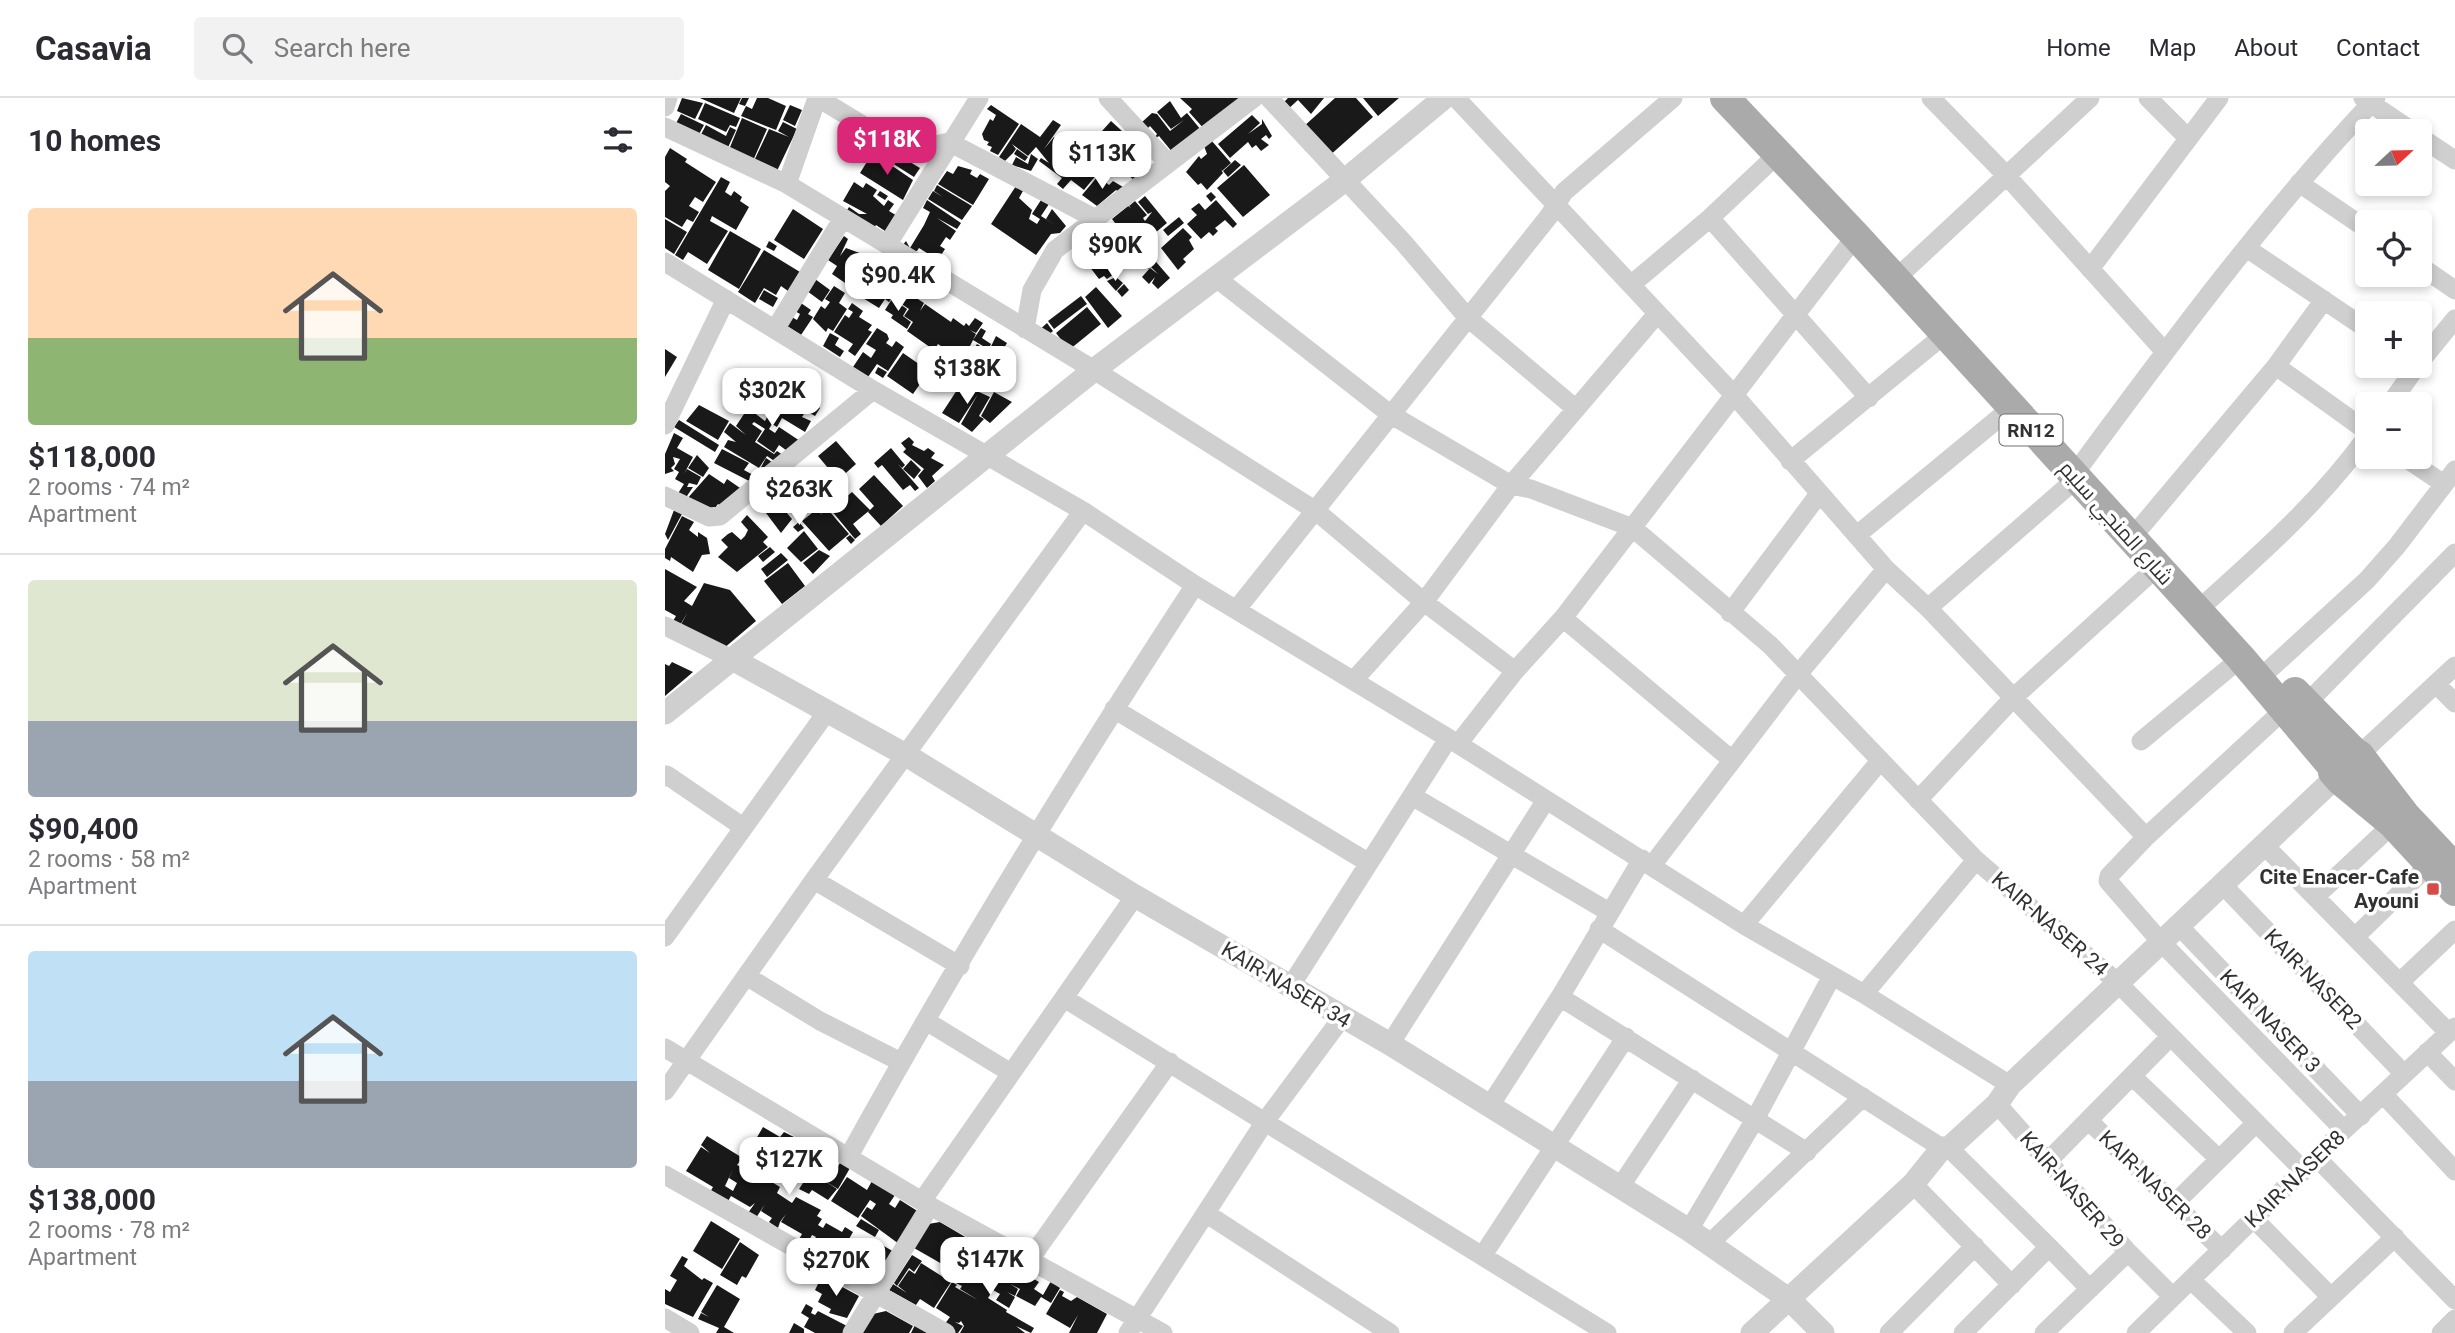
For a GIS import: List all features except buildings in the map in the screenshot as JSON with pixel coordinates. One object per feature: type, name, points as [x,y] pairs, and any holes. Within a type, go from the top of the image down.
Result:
[{"type":"main road","name":"شارع المنجي سليم","points":[[1725,98],[1856,236],[2011,408],[2140,528],[2271,668],[2296,706],[2393,824],[2442,866]]},
{"type":"main road","name":"شارع المنجي سليم","points":[[1745,98],[1904,271],[2078,472],[2156,568],[2241,658],[2296,706]]},
{"type":"main road","name":"شارع المنجي سليم","points":[[2347,765],[2405,815],[2442,866],[2455,891]]},
{"type":"street","points":[[665,107],[668,98]]},
{"type":"street","points":[[787,184],[818,98],[884,138],[916,149],[949,142],[1094,218]]},
{"type":"street","points":[[887,245],[979,98]]},
{"type":"street","points":[[1108,98],[1167,162]]},
{"type":"street","points":[[1025,329],[1033,290],[1055,250],[1254,98]]},
{"type":"street","points":[[1269,98],[1467,317],[1576,409]]},
{"type":"street","points":[[665,713],[1094,370],[1345,180],[1444,98]]},
{"type":"street","points":[[1456,98],[1735,396],[1886,569],[1928,608],[2146,838]]},
{"type":"street","points":[[1235,610],[1549,216],[1564,192],[1673,98]]},
{"type":"street","points":[[1931,98],[2006,176],[2165,352]]},
{"type":"street","points":[[1904,271],[2089,98]]},
{"type":"street","points":[[2148,98],[2188,138]]},
{"type":"street","points":[[2090,269],[2219,98]]},
{"type":"street","points":[[1928,608],[2078,472],[2165,352],[2299,183],[2370,100],[2396,119]]},
{"type":"street","points":[[665,127],[787,184],[1094,370],[1316,511],[1424,602],[1515,671]]},
{"type":"street","points":[[2433,145],[2455,160]]},
{"type":"street","points":[[1632,284],[1710,218],[1779,153]]},
{"type":"street","points":[[2299,183],[2355,221]]},
{"type":"street","points":[[776,328],[843,218]]},
{"type":"street","points":[[1710,218],[1869,398]]},
{"type":"street","points":[[1290,987],[1412,796],[1453,741],[1563,618],[1856,236]]},
{"type":"street","points":[[2248,249],[2355,321]]},
{"type":"street","points":[[665,262],[873,390],[1083,512],[1235,610],[1647,861],[1744,925],[1864,994],[2010,1085]]},
{"type":"street","points":[[2432,274],[2455,290]]},
{"type":"street","points":[[1215,276],[1390,414],[1511,485],[1531,489],[1633,528]]},
{"type":"street","points":[[665,425],[726,299]]},
{"type":"street","points":[[2140,528],[2276,366],[2324,300]]},
{"type":"street","points":[[1353,681],[1424,602],[1511,485],[1657,314]]},
{"type":"street","points":[[2432,348],[2455,319]]},
{"type":"street","points":[[1790,461],[1944,335]]},
{"type":"street","points":[[2276,366],[2355,424]]},
{"type":"street","points":[[665,496],[709,517],[720,516],[873,390]]},
{"type":"street","points":[[1857,535],[2011,408]]},
{"type":"street","points":[[2208,601],[2303,515],[2338,478],[2355,452]]},
{"type":"street","points":[[2271,668],[2367,580],[2397,546],[2450,477],[2432,469]]},
{"type":"street","points":[[1730,613],[1819,494]]},
{"type":"street","points":[[665,1091],[685,1059],[814,880],[1083,512]]},
{"type":"street","name":"KAIR-NASER 24","points":[[1633,528],[1770,645],[1976,860],[2117,982],[2255,1124],[2311,1164],[2395,1237],[2455,1300]]},
{"type":"street","points":[[2344,1130],[2161,942],[2108,881],[2109,876],[2146,838],[2296,706],[2455,553]]},
{"type":"street","points":[[1917,800],[2014,697],[2156,568]]},
{"type":"street","points":[[1489,1107],[1604,921],[1647,861],[1886,569]]},
{"type":"street","points":[[849,1156],[901,1062],[1114,709],[1195,585]]},
{"type":"street","points":[[1563,618],[1732,760]]},
{"type":"street","points":[[665,626],[734,660]]},
{"type":"street","points":[[2141,741],[2241,658]]},
{"type":"street","name":"KAIR-NASER 34","points":[[734,660],[906,755],[1135,896],[1341,1019],[1389,1044],[1621,1187],[1790,1300],[1823,1333]]},
{"type":"street","points":[[1752,1333],[1913,1184],[1946,1148],[1997,1104],[2010,1085],[2117,982],[2455,666]]},
{"type":"street","points":[[2436,684],[2455,703]]},
{"type":"street","points":[[1114,709],[1369,863]]},
{"type":"street","points":[[665,937],[826,713]]},
{"type":"street","points":[[1744,925],[1879,761]]},
{"type":"street","points":[[666,775],[743,827]]},
{"type":"street","points":[[1412,796],[1511,857],[1791,1049],[1946,1148],[2090,1289]]},
{"type":"street","points":[[1389,1044],[1546,800]]},
{"type":"street","points":[[2317,895],[2393,824]]},
{"type":"street","points":[[2263,844],[2317,895],[2400,982],[2452,1030]]},
{"type":"street","points":[[1864,994],[1976,860]]},
{"type":"street","points":[[2356,936],[2442,866]]},
{"type":"street","points":[[814,880],[960,966]]},
{"type":"street","name":"KAIR-NASER2","points":[[2222,884],[2404,1074]]},
{"type":"street","points":[[852,1333],[926,1203],[1011,1073],[1135,896]]},
{"type":"street","name":"KAIR NASER 3","points":[[2179,926],[2361,1116]]},
{"type":"street","points":[[2400,982],[2455,930]]},
{"type":"street","points":[[746,976],[820,1021],[901,1062]]},
{"type":"street","points":[[1689,1230],[1754,1121],[1832,976]]},
{"type":"street","points":[[1560,996],[1807,1152]]},
{"type":"street","points":[[1063,998],[1483,1255],[1582,1327],[1607,1333]]},
{"type":"street","points":[[1132,1325],[1266,1120],[1341,1019]]},
{"type":"street","points":[[926,1021],[1011,1073]]},
{"type":"street","name":"KAIR-NASER8","points":[[2136,1333],[2344,1130],[2452,1030]]},
{"type":"street","points":[[1483,1255],[1556,1148],[1626,1037]]},
{"type":"street","points":[[2047,1161],[2169,1037]]},
{"type":"street","points":[[665,1048],[926,1203],[1030,1259],[1132,1325],[1163,1333]]},
{"type":"street","points":[[2427,1052],[2455,1081]]},
{"type":"street","points":[[1030,1259],[1170,1062]]},
{"type":"street","points":[[2132,1076],[2219,1159]]},
{"type":"street","points":[[1621,1187],[1692,1079]]},
{"type":"street","points":[[2384,1095],[2455,1171]]},
{"type":"street","points":[[1709,1244],[1863,1097]]},
{"type":"street","name":"KAIR-NASER 29","points":[[1997,1104],[2128,1252],[2044,1333]]},
{"type":"street","name":"KAIR-NASER 28","points":[[2088,1120],[2222,1250]]},
{"type":"street","points":[[2174,1203],[2255,1124]]},
{"type":"street","points":[[665,1175],[946,1333]]},
{"type":"street","points":[[1913,1184],[2012,1285]]},
{"type":"street","points":[[1207,1214],[1390,1333]]},
{"type":"street","points":[[2254,1219],[2330,1296]]},
{"type":"street","points":[[2293,1333],[2395,1237]]},
{"type":"street","points":[[1889,1333],[1975,1246]]},
{"type":"street","points":[[1963,1333],[2049,1247]]},
{"type":"street","points":[[2128,1252],[2173,1297]]},
{"type":"street","points":[[2191,1280],[2238,1331]]},
{"type":"street","points":[[665,1318],[689,1333]]},
{"type":"street","points":[[2441,1333],[2455,1319]]},
{"type":"place","name":"Cite Enacer-Cafe Ayouni","points":[[2433,889]]}]
